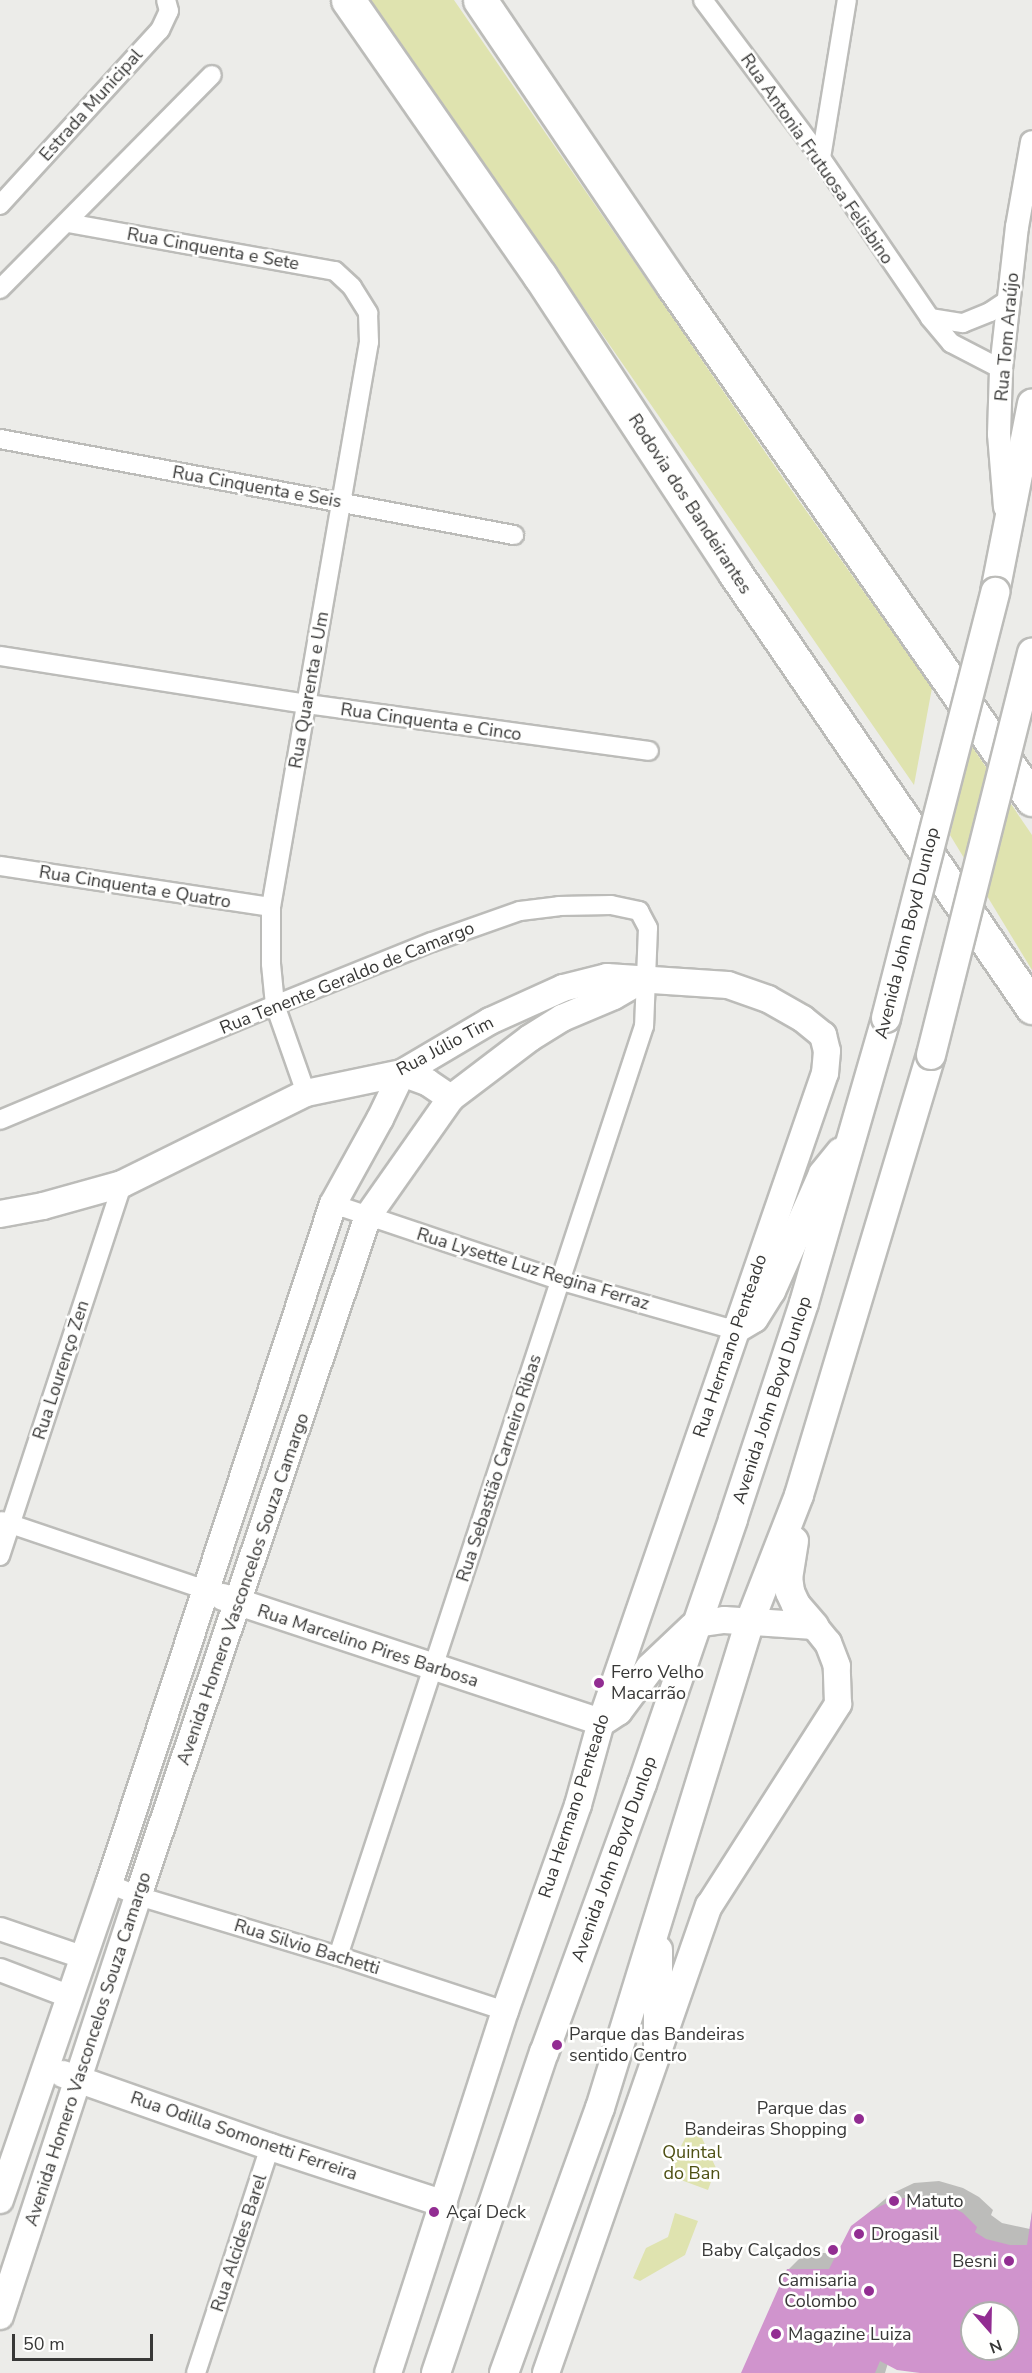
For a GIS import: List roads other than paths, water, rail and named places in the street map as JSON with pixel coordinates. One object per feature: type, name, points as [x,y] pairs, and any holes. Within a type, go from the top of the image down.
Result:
[{"type":"highway","name":"Rodovia dos Bandeirantes","points":[[348,0],[540,276],[735,573],[1032,1007]]},
{"type":"highway","points":[[480,0],[673,285],[1032,800]]},
{"type":"main road","name":"Avenida John Boyd Dunlop","points":[[436,2373],[544,2053],[696,1624],[804,1303],[853,1140],[886,1018],[995,592],[1032,404]]},
{"type":"main road","points":[[504,2373],[600,2108],[750,1621],[799,1495],[932,1055],[1032,652]]},
{"type":"main road","name":"Rua Júlio Tim","points":[[0,1214],[43,1206],[122,1184],[306,1093],[402,1073],[490,1021],[563,988],[607,977],[645,977],[728,985],[768,999],[803,1019],[823,1035]]},
{"type":"main road","name":"Avenida Homero Vasconcelos Souza Camargo","points":[[0,2316],[138,1896],[239,1604],[368,1216],[451,1098],[530,1038],[562,1018],[614,996],[645,977]]},
{"type":"main road","name":"Rua Hermano Penteado","points":[[388,2373],[505,2011],[578,1806],[601,1722],[734,1330],[825,1073],[827,1052],[823,1035]]},
{"type":"main road","points":[[402,1073],[427,1082],[451,1098]]},
{"type":"main road","name":"Avenida Homero Vasconcelos Souza Camargo","points":[[0,2200],[68,1996],[109,1884],[333,1204],[380,1119],[402,1073]]},
{"type":"main road","points":[[734,1330],[746,1325],[760,1309],[771,1291],[823,1174],[832,1161],[853,1140]]},
{"type":"main road","points":[[546,2373],[709,1906],[838,1704],[837,1666],[828,1643],[796,1605],[788,1577],[798,1522],[799,1495]]},
{"type":"main road","name":"Rua Marcelino Pires Barbosa","points":[[206,1590],[239,1604],[601,1722]]},
{"type":"main road","points":[[601,1722],[618,1711],[650,1668],[696,1624],[710,1621],[750,1621],[814,1626]]},
{"type":"main road","points":[[658,1918],[658,2047]]},
{"type":"main road","name":"Rua Odilla Somonetti Ferreira","points":[[45,2068],[270,2147],[444,2204]]},
{"type":"main road","points":[[428,2373],[445,2346]]},
{"type":"street","name":"Estrada Municipal","points":[[0,205],[160,30],[169,11],[166,0]]},
{"type":"street","name":"Rua Antonia Frutuosa Felisbino","points":[[703,0],[821,158],[930,318],[951,343],[1001,369]]},
{"type":"street","points":[[821,158],[847,0]]},
{"type":"street","points":[[0,289],[68,223],[212,75]]},
{"type":"street","name":"Rua Tom Araújo","points":[[1008,533],[999,434],[1001,369],[1017,227],[1032,142]]},
{"type":"street","name":"Rua Cinquenta e Sete","points":[[68,223],[335,271],[352,287]]},
{"type":"street","name":"Rua Quarenta e Um","points":[[306,1093],[274,1005],[271,908],[369,342],[368,313],[352,287]]},
{"type":"street","points":[[930,318],[963,323],[990,312],[1009,299]]},
{"type":"street","name":"Rua Cinquenta e Seis","points":[[0,440],[514,535]]},
{"type":"street","name":"Rua Cinquenta e Cinco","points":[[0,656],[307,704],[648,751]]},
{"type":"street","name":"Rua Cinquenta e Quatro","points":[[0,866],[271,908]]},
{"type":"street","name":"Rua Tenente Geraldo de Camargo","points":[[0,1120],[274,1005],[432,942],[520,911],[559,906],[611,905],[639,911],[648,928],[649,952],[645,977]]},
{"type":"street","name":"Rua Sebastião Carneiro Ribas","points":[[338,1956],[644,1026],[645,977]]},
{"type":"street","name":"Rua Lourenço Zen","points":[[0,1556],[5,1522],[122,1184]]},
{"type":"street","name":"Rua Lysette Luz Regina Ferraz","points":[[333,1204],[559,1280],[734,1330]]},
{"type":"street","name":"Rua Marcelino Pires Barbosa","points":[[5,1522],[206,1590]]},
{"type":"street","name":"Rua Silvio Bachetti","points":[[109,1884],[138,1896],[338,1956],[505,2011]]},
{"type":"street","points":[[0,1929],[82,1957]]},
{"type":"street","points":[[0,1970],[68,1996]]},
{"type":"street","name":"Rua Alcides Barel","points":[[196,2373],[270,2147]]},
{"type":"place","name":"Ferro Velho Macarrão","points":[[599,1683]]},
{"type":"place","name":"Parque das Bandeiras sentido Centro","points":[[557,2045]]},
{"type":"place","name":"Parque das Bandeiras Shopping","points":[[859,2119]]},
{"type":"place","name":"Matuto","points":[[894,2201]]},
{"type":"place","name":"Açaí Deck","points":[[434,2212]]},
{"type":"place","name":"Drogasil","points":[[859,2234]]},
{"type":"place","name":"Baby Calçados","points":[[833,2250]]},
{"type":"place","name":"Besni","points":[[1009,2261]]},
{"type":"place","name":"Camisaria Colombo","points":[[869,2291]]},
{"type":"place","name":"Magazine Luiza","points":[[776,2334]]},
{"type":"park label","name":"Quintal do Ban","points":[[692,2163]]}]
